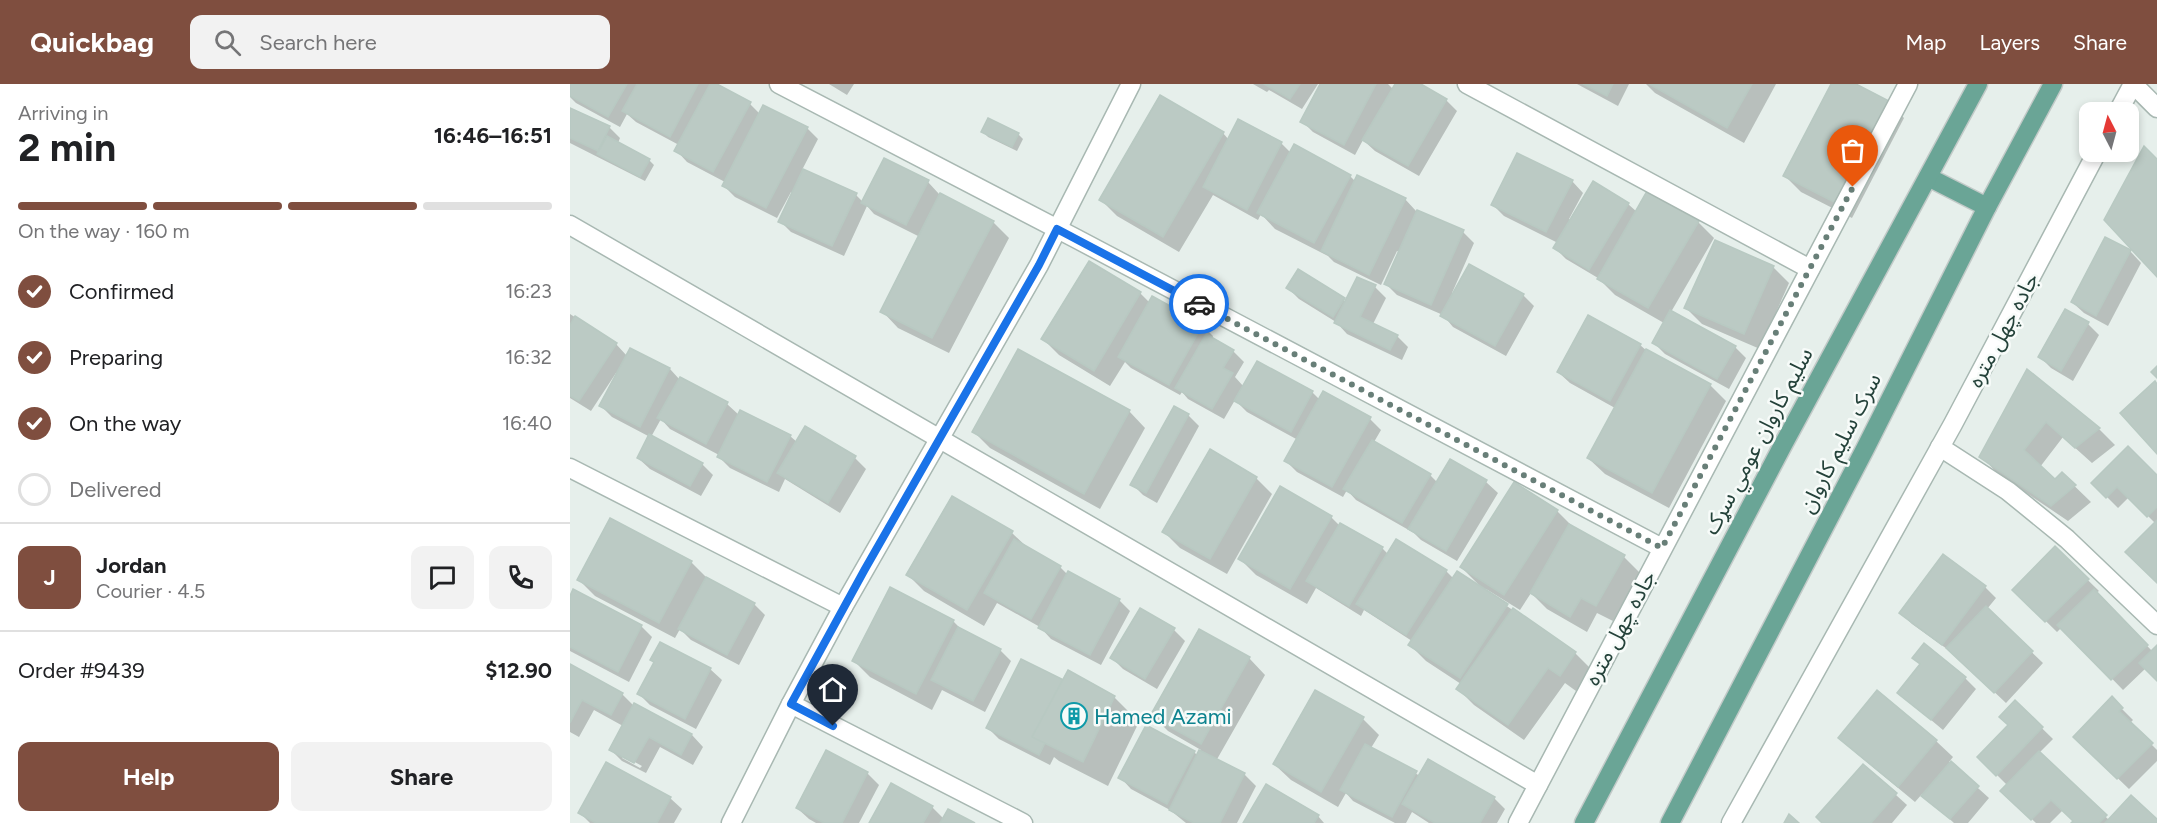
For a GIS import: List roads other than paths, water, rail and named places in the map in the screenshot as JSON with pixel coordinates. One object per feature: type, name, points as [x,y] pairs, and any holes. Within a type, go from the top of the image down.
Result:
[{"type":"main road","name":"سلیم کاروان عومي سړک","points":[[1584,823],[1784,443],[1978,84]]},
{"type":"main road","name":"سرک سلیم کاروان","points":[[1670,823],[1987,207],[2053,84]]},
{"type":"main road","points":[[1928,177],[1987,207]]},
{"type":"street","points":[[778,84],[1662,548]]},
{"type":"street","points":[[731,823],[843,607],[1039,265],[1131,84]]},
{"type":"street","points":[[1467,84],[1810,269]]},
{"type":"street","name":"جاده چهل متره","points":[[1518,823],[1908,84]]},
{"type":"street","points":[[2123,102],[2133,84],[2157,108]]},
{"type":"street","name":"جاده چهل متره","points":[[1731,823],[1940,447],[2092,162]]},
{"type":"street","points":[[570,225],[1538,785]]},
{"type":"street","points":[[1940,447],[2008,491],[2067,539],[2157,625]]},
{"type":"street","points":[[570,468],[843,607]]},
{"type":"street","points":[[791,704],[1023,823]]},
{"type":"place","name":"Hamed Azami","points":[[1074,716]]}]
